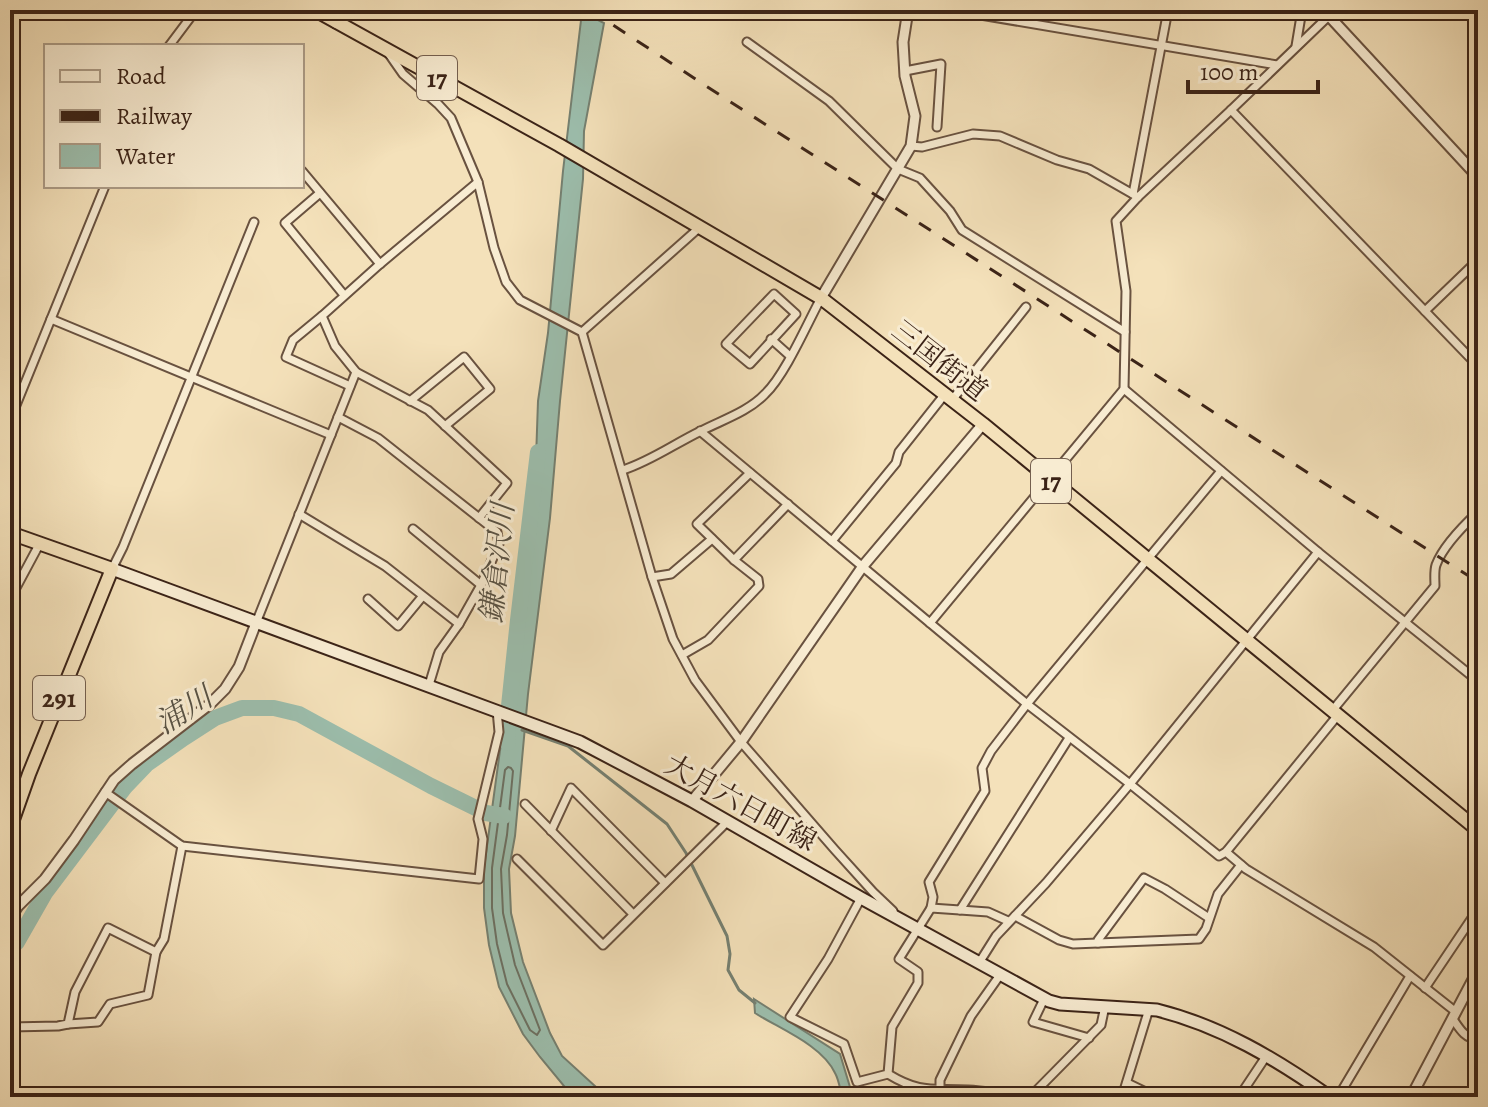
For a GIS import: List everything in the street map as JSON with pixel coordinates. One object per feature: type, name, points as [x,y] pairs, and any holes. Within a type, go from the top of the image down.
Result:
[{"type":"highway","name":"三国街道","points":[[315,10],[339,16],[385,49],[701,226],[821,298],[983,424],[1478,830]]},
{"type":"highway","points":[[10,533],[112,569]]},
{"type":"highway","name":"291","points":[[10,828],[112,569]]},
{"type":"main road","name":"大月六日町線","points":[[112,569],[594,748],[1044,999],[1060,1004],[1149,1009],[1172,1014],[1235,1038],[1330,1096]]},
{"type":"street","points":[[170,44],[196,10]]},
{"type":"street","points":[[623,470],[644,463],[746,408],[766,394],[790,356],[911,146],[915,116],[905,71],[903,42],[908,10]]},
{"type":"street","points":[[951,10],[1277,65]]},
{"type":"street","points":[[1136,196],[1168,10]]},
{"type":"street","points":[[1296,46],[1302,10]]},
{"type":"street","points":[[930,623],[1124,389],[1126,291],[1116,221],[1136,196],[1231,110],[1330,12],[1478,177]]},
{"type":"street","points":[[747,42],[829,101],[898,169],[920,178],[950,211],[962,230],[1125,332]]},
{"type":"street","points":[[385,49],[403,74],[451,118],[478,182],[506,282],[520,300],[582,332],[652,577],[673,639],[695,680],[741,742],[854,871],[902,919]]},
{"type":"street","points":[[905,71],[941,64],[937,127]]},
{"type":"street","points":[[1231,110],[1478,366]]},
{"type":"street","points":[[911,146],[922,147],[973,134],[1000,136],[1057,160],[1089,169],[1136,196]]},
{"type":"street","points":[[304,173],[380,264]]},
{"type":"street","points":[[350,386],[286,357],[293,340],[478,182]]},
{"type":"street","points":[[10,420],[104,188]]},
{"type":"street","points":[[320,193],[285,223],[344,295]]},
{"type":"street","points":[[112,569],[254,222]]},
{"type":"street","points":[[582,332],[701,226]]},
{"type":"street","points":[[1425,311],[1478,260]]},
{"type":"street","points":[[774,294],[796,314],[771,339],[750,364],[726,344],[774,294]]},
{"type":"street","points":[[832,541],[896,463],[899,452],[1026,307]]},
{"type":"street","points":[[322,316],[335,346],[356,372],[428,410],[507,483],[479,518]]},
{"type":"street","points":[[51,319],[331,435]]},
{"type":"street","points":[[771,339],[790,356]]},
{"type":"street","points":[[410,401],[464,357],[490,389],[445,426]]},
{"type":"street","points":[[10,918],[45,879],[114,780],[210,704],[225,689],[239,667],[356,372]]},
{"type":"street","points":[[1124,389],[1478,681]]},
{"type":"street","points":[[338,417],[378,438],[497,532],[499,544],[481,585],[439,652],[429,685]]},
{"type":"street","points":[[692,801],[741,742],[863,566],[983,424]]},
{"type":"street","points":[[700,431],[1027,704],[1219,856],[1226,852],[1435,586],[1436,566],[1457,532],[1478,512]]},
{"type":"street","points":[[888,1074],[892,1027],[918,983],[918,972],[899,959],[931,908],[933,897],[929,882],[985,791],[982,768],[991,751],[1221,471]]},
{"type":"street","points":[[682,655],[708,640],[759,586],[758,579],[697,524],[750,473]]},
{"type":"street","points":[[734,560],[788,504]]},
{"type":"street","points":[[299,514],[385,566],[459,624]]},
{"type":"street","points":[[413,529],[481,585]]},
{"type":"street","points":[[652,577],[671,574],[712,539]]},
{"type":"street","points":[[10,599],[40,543]]},
{"type":"street","points":[[979,963],[996,936],[1046,883],[1130,784],[1318,552]]},
{"type":"street","points":[[368,599],[398,626],[422,597]]},
{"type":"street","points":[[105,792],[182,846],[479,879],[483,839],[478,819],[499,732],[497,710]]},
{"type":"street","points":[[960,910],[1069,738]]},
{"type":"street","points":[[551,831],[571,788],[665,883]]},
{"type":"street","points":[[525,804],[633,914]]},
{"type":"street","points":[[517,859],[603,945],[727,822]]},
{"type":"street","points":[[10,1027],[98,1022],[110,1004],[148,995],[156,952],[164,939],[182,846]]},
{"type":"street","points":[[1226,852],[1241,865],[1374,947],[1454,1015],[1463,1033],[1478,1039]]},
{"type":"street","points":[[931,908],[988,912],[1012,918],[1073,944],[1199,939],[1206,929],[1218,894],[1241,865]]},
{"type":"street","points":[[1098,943],[1144,878],[1209,918]]},
{"type":"street","points":[[861,898],[828,959],[790,1017],[844,1044],[857,1082],[888,1074],[907,1085],[924,1089],[1043,1097]]},
{"type":"street","points":[[1425,988],[1478,909]]},
{"type":"street","points":[[68,1024],[75,992],[108,928],[156,952]]},
{"type":"street","points":[[1411,1097],[1478,970]]},
{"type":"street","points":[[940,1089],[940,1080],[971,1016],[1000,975]]},
{"type":"street","points":[[1330,1096],[1410,976]]},
{"type":"street","points":[[1044,999],[1033,1022],[1089,1038]]},
{"type":"street","points":[[1031,1096],[1101,1025],[1105,1006]]},
{"type":"street","points":[[1122,1097],[1149,1009]]},
{"type":"street","points":[[1239,1097],[1267,1055]]},
{"type":"street","points":[[1127,1083],[1156,1097]]},
{"type":"water","points":[[582,12],[604,23],[584,131],[583,179],[550,518],[509,869],[511,913],[523,962],[550,1033],[562,1056],[607,1097],[573,1097],[523,1034],[499,987],[484,908],[484,868],[501,743],[514,694],[534,517],[538,401]]},
{"type":"water","points":[[754,999],[840,1054],[853,1097],[842,1097],[836,1076],[821,1054],[800,1038],[755,1013]]},
{"type":"water","points":[[197,1091],[239,1097],[10,1097],[10,1093]]},
{"type":"waterway","name":"鎌倉沢川","points":[[508,743],[507,725],[538,452]]},
{"type":"waterway","name":"浦川","points":[[10,949],[45,893],[125,787],[147,764],[215,718],[242,708],[274,708],[299,714],[431,786],[486,813],[504,816]]},
{"type":"waterway","points":[[522,730],[568,746],[667,824],[686,853],[727,936],[730,954],[728,970],[739,990],[755,1003]]},
{"type":"railway","points":[[590,10],[1478,582]]}]
